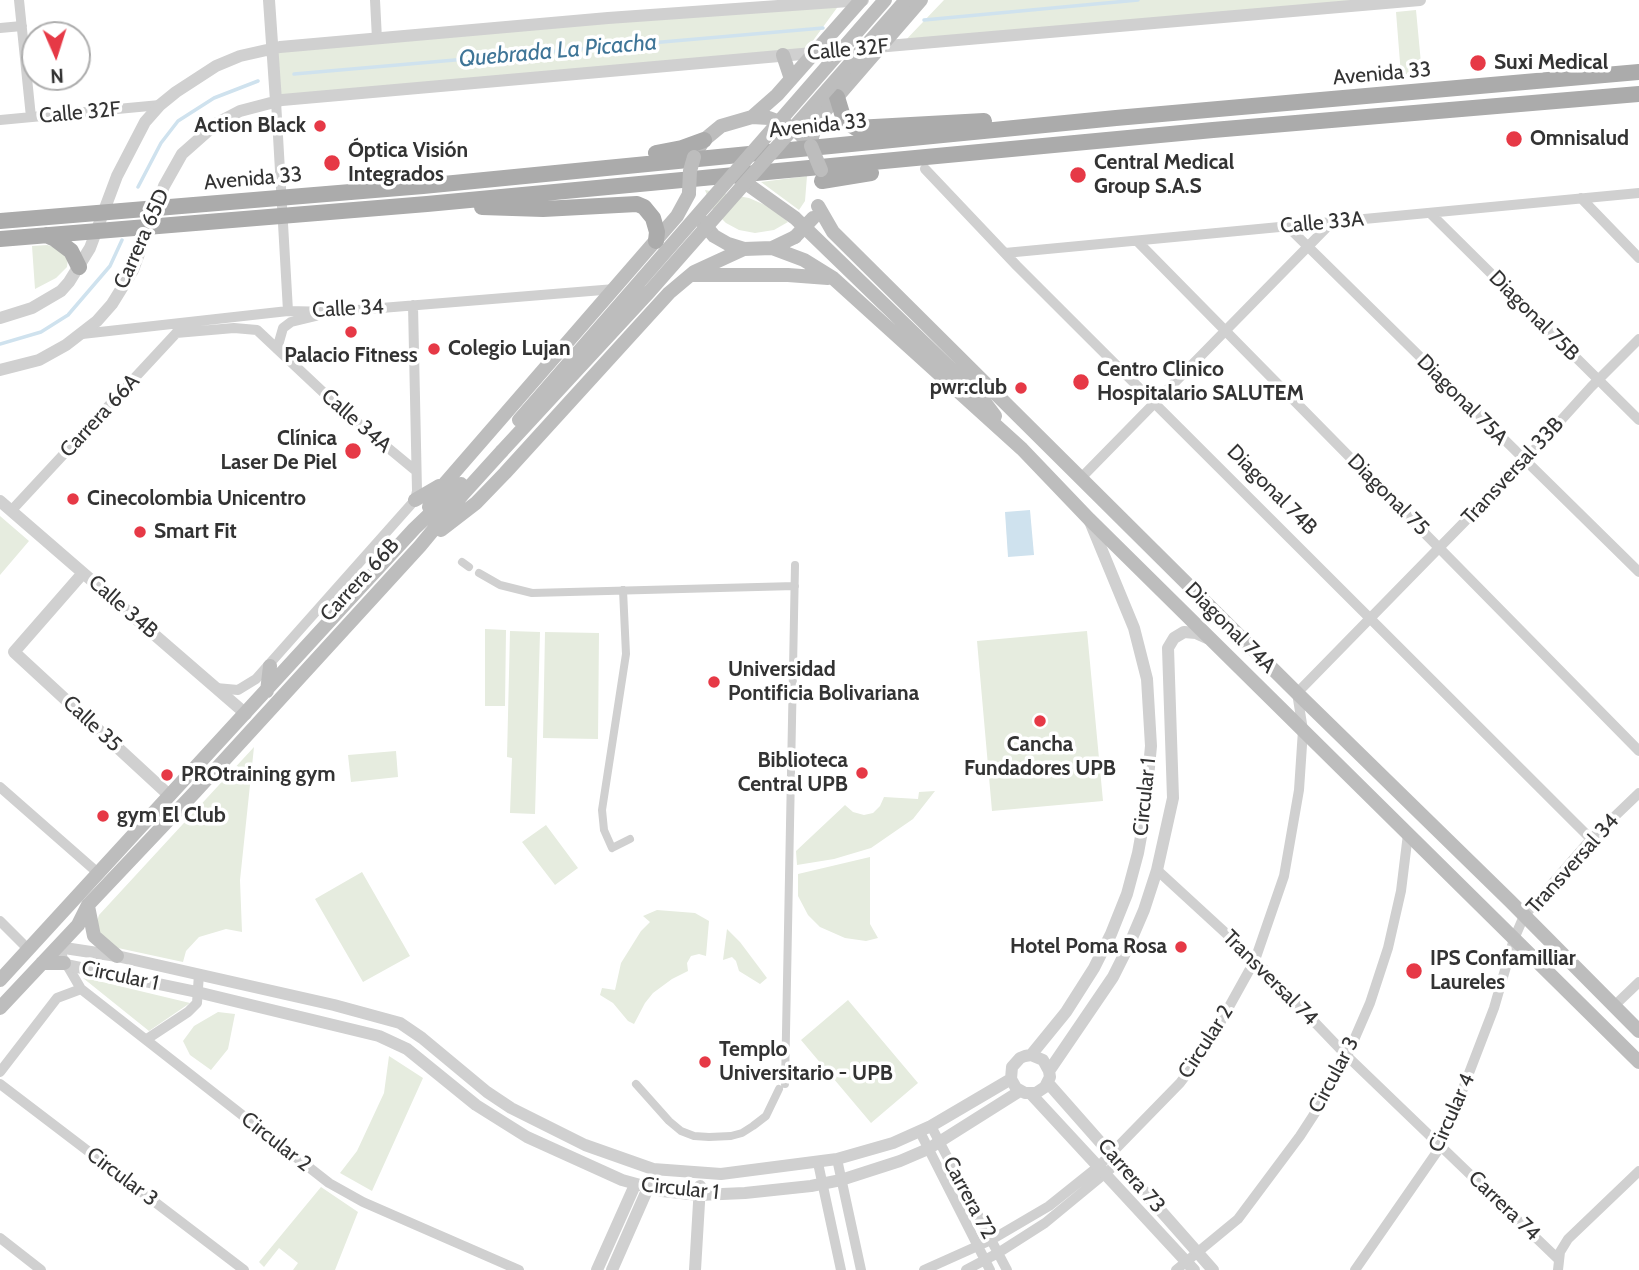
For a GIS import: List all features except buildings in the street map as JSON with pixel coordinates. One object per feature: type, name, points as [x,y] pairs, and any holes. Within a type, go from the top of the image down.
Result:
[{"type":"main road","points":[[752,117],[769,103],[861,0]]},
{"type":"main road","points":[[740,175],[885,0]]},
{"type":"main road","points":[[890,0],[896,3],[906,17]]},
{"type":"main road","points":[[740,175],[906,0]]},
{"type":"main road","points":[[811,146],[819,119],[921,0]]},
{"type":"main road","points":[[783,55],[791,79]]},
{"type":"main road","name":"Avenida 33","points":[[0,221],[423,186],[1116,118],[1639,72]]},
{"type":"main road","name":"Avenida 33","points":[[0,239],[427,204],[1639,94]]},
{"type":"main road","points":[[837,97],[844,120],[856,128],[1030,117],[1116,118]]},
{"type":"main road","points":[[423,186],[508,167],[670,152],[704,140],[721,126],[752,117],[769,118],[799,133],[811,146],[821,176],[815,212],[795,237],[772,248],[744,249],[728,244],[708,230],[694,210],[689,193],[690,171],[694,157],[704,140]]},
{"type":"main road","points":[[821,176],[925,169],[1024,156],[1095,142]]},
{"type":"main road","points":[[740,175],[820,241],[983,400],[1022,449]]},
{"type":"main road","name":"Carrera 66B","points":[[0,980],[414,529],[499,449],[650,291],[740,175]]},
{"type":"main road","points":[[414,529],[446,482],[677,216],[689,193]]},
{"type":"main road","points":[[427,204],[543,209],[636,204],[644,207],[653,218],[657,232],[656,241]]},
{"type":"main road","name":"Diagonal 74A","points":[[815,212],[1639,1031]]},
{"type":"main road","points":[[46,235],[64,244],[76,259],[79,268]]},
{"type":"main road","name":"Diagonal 74A","points":[[772,248],[804,260],[833,278],[1022,449],[1089,519],[1639,1062]]},
{"type":"main road","points":[[420,546],[476,503],[669,293],[690,275],[744,249]]},
{"type":"main road","points":[[632,270],[640,285],[647,290],[663,295],[669,293]]},
{"type":"main road","points":[[690,275],[833,278]]},
{"type":"main road","points":[[588,320],[603,322],[615,332],[618,338],[617,351]]},
{"type":"main road","name":"Carrera 66B","points":[[0,1008],[78,925],[88,905],[420,546],[499,449]]},
{"type":"main road","points":[[415,500],[446,482]]},
{"type":"main road","points":[[267,691],[270,666]]},
{"type":"main road","points":[[88,905],[94,936],[117,956]]},
{"type":"main road","points":[[28,949],[58,947],[60,914]]},
{"type":"main road","points":[[41,963],[66,964]]},
{"type":"street","points":[[19,0],[21,21]]},
{"type":"street","points":[[269,0],[288,311]]},
{"type":"street","points":[[375,0],[377,38]]},
{"type":"street","points":[[0,318],[24,311],[61,291],[79,268],[117,176],[145,122],[160,105],[216,66],[240,56],[377,38],[769,3],[861,0]]},
{"type":"street","name":"Calle 32F","points":[[276,96],[1420,0]]},
{"type":"street","points":[[0,28],[21,26]]},
{"type":"street","points":[[28,91],[31,117]]},
{"type":"street","name":"Carrera 65D","points":[[0,370],[39,360],[82,334],[97,321],[133,270],[173,167],[193,142],[217,123],[276,96]]},
{"type":"street","name":"Calle 32F","points":[[0,120],[160,105]]},
{"type":"street","name":"Diagonal 74B","points":[[925,169],[1005,253],[1591,839]]},
{"type":"street","name":"Calle 33A","points":[[1005,253],[1639,192]]},
{"type":"street","points":[[1581,198],[1639,258]]},
{"type":"street","name":"Diagonal 75B","points":[[1430,213],[1639,420]]},
{"type":"street","points":[[1081,478],[1332,222]]},
{"type":"street","name":"Diagonal 75A","points":[[1287,226],[1639,572]]},
{"type":"street","name":"Diagonal 75","points":[[1137,241],[1639,751]]},
{"type":"street","name":"Calle 34","points":[[82,334],[188,320],[288,311],[332,312],[615,289]]},
{"type":"street","points":[[413,305],[415,500]]},
{"type":"street","points":[[277,349],[283,328],[291,322],[332,312]]},
{"type":"street","name":"Carrera 66A","points":[[12,511],[188,320]]},
{"type":"street","name":"Calle 34A","points":[[176,333],[248,328],[257,330],[341,409],[416,471]]},
{"type":"street","name":"Transversal 33B","points":[[1297,693],[1441,547],[1639,339]]},
{"type":"street","name":"Calle 34B","points":[[0,500],[246,714]]},
{"type":"street","name":"Carrera 66B","points":[[216,688],[238,690],[270,666],[415,500]]},
{"type":"street","name":"Circular 1","points":[[1031,1055],[1066,1012],[1094,968],[1127,894],[1138,853],[1151,746],[1147,679],[1134,628],[1089,519]]},
{"type":"street","points":[[636,1084],[681,1131],[694,1136],[723,1137],[742,1133],[766,1116],[782,1087],[795,565]]},
{"type":"street","name":"Calle 35","points":[[83,573],[14,652],[170,796]]},
{"type":"street","points":[[479,573],[500,585],[532,593],[795,586]]},
{"type":"street","points":[[623,590],[625,654],[602,810],[604,830],[612,848],[630,839]]},
{"type":"street","name":"Circular 1","points":[[1049,1077],[1113,977],[1144,910],[1157,870],[1173,799],[1166,656],[1168,648],[1174,638],[1184,632],[1196,633],[1214,641]]},
{"type":"street","name":"Circular 2","points":[[966,1270],[987,1265],[998,1253],[1045,1223],[1103,1170],[1205,1051],[1255,960],[1278,897],[1293,834],[1299,790],[1303,730],[1297,693]]},
{"type":"street","points":[[1150,719],[1171,720]]},
{"type":"street","points":[[0,787],[98,873]]},
{"type":"street","name":"Transversal 34","points":[[1514,939],[1524,916],[1591,839],[1639,793]]},
{"type":"street","name":"Circular 3","points":[[1196,1265],[1238,1219],[1300,1136],[1326,1096],[1347,1056],[1370,1003],[1388,948],[1401,891],[1408,834]]},
{"type":"street","points":[[1138,853],[1157,870]]},
{"type":"street","name":"Transversal 74","points":[[1157,870],[1255,960],[1347,1056],[1441,1146]]},
{"type":"street","points":[[0,921],[28,949]]},
{"type":"street","name":"Circular 4","points":[[1356,1270],[1441,1146],[1494,1008],[1514,939]]},
{"type":"street","name":"Circular 1","points":[[58,947],[117,956],[199,974],[400,1023],[487,1092],[536,1122],[585,1146],[653,1168],[700,1174],[744,1172],[837,1159],[884,1146],[926,1129],[1012,1079]]},
{"type":"street","name":"Circular 1","points":[[58,947],[66,964],[197,992],[395,1042],[506,1125],[578,1162],[641,1186],[699,1195],[745,1194],[822,1184],[890,1165],[934,1146],[1025,1092]]},
{"type":"street","name":"Circular 2","points":[[66,964],[81,989],[344,1193],[519,1270]]},
{"type":"street","points":[[146,1040],[197,1003],[199,974]]},
{"type":"street","points":[[1614,1006],[1639,982]]},
{"type":"street","points":[[0,1072],[57,998],[81,989]]},
{"type":"street","points":[[1031,1055],[1043,1060],[1049,1077],[1041,1091],[1025,1092],[1012,1079],[1011,1073],[1015,1062],[1031,1055]]},
{"type":"street","name":"Carrera 73","points":[[1049,1077],[1196,1265]]},
{"type":"street","name":"Circular 3","points":[[0,1084],[244,1270]]},
{"type":"street","name":"Carrera 73","points":[[1025,1092],[1196,1265]]},
{"type":"street","name":"Carrera 72","points":[[926,1129],[987,1265]]},
{"type":"street","name":"Carrera 72","points":[[934,1146],[1007,1270]]},
{"type":"street","name":"Carrera 74","points":[[1441,1146],[1558,1264]]},
{"type":"street","points":[[837,1159],[861,1270]]},
{"type":"street","points":[[818,1163],[841,1270]]},
{"type":"street","name":"Circular 2","points":[[924,1270],[991,1240],[1103,1170]]},
{"type":"street","points":[[1558,1264],[1568,1239],[1639,1171]]},
{"type":"street","points":[[695,1270],[700,1174]]},
{"type":"street","points":[[597,1270],[641,1186]]},
{"type":"street","points":[[612,1270],[641,1186]]},
{"type":"street","points":[[0,1238],[41,1270]]},
{"type":"shaded area","points":[[944,0],[1420,0],[901,45]]},
{"type":"shaded area","points":[[842,1],[804,53],[276,101],[273,48]]},
{"type":"shaded area","points":[[1416,10],[1422,74],[1401,75],[1396,12]]},
{"type":"shaded area","points":[[807,176],[805,201],[799,210],[761,182]]},
{"type":"shaded area","points":[[705,190],[749,198],[772,208],[788,222],[774,230],[755,233],[739,230],[726,223],[713,210]]},
{"type":"shaded area","points":[[47,245],[68,258],[67,267],[56,278],[35,289],[32,246]]},
{"type":"shaded area","points":[[0,516],[29,541],[0,575]]},
{"type":"shaded area","points":[[485,629],[506,630],[505,706],[485,706]]},
{"type":"shaded area","points":[[510,631],[540,632],[535,814],[510,813],[512,758],[507,757]]},
{"type":"shaded area","name":"Cancha Fundadores UPB","points":[[1087,631],[1103,801],[992,811],[977,641]]},
{"type":"shaded area","points":[[545,632],[599,633],[598,739],[543,738]]},
{"type":"shaded area","points":[[254,747],[240,880],[242,932],[226,929],[199,937],[186,951],[183,962],[118,948],[99,933],[99,915]]},
{"type":"shaded area","points":[[396,751],[398,777],[351,782],[348,755]]},
{"type":"shaded area","points":[[935,791],[913,819],[871,848],[834,859],[797,865],[796,851],[845,805],[853,812],[864,815],[873,813],[884,797],[918,799],[919,792]]},
{"type":"shaded area","points":[[546,825],[578,868],[555,885],[522,842]]},
{"type":"shaded area","points":[[870,857],[870,924],[878,938],[866,941],[845,938],[820,927],[808,915],[798,896],[798,874]]},
{"type":"shaded area","points":[[362,872],[410,956],[363,982],[315,899]]},
{"type":"shaded area","points":[[657,910],[695,913],[709,921],[706,956],[691,956],[687,963],[688,971],[653,993],[634,1024],[628,1021],[613,1003],[600,995],[602,988],[615,990],[621,963],[641,931],[650,922],[643,916]]},
{"type":"shaded area","points":[[727,929],[767,978],[760,984],[739,971],[732,957],[723,960]]},
{"type":"shaded area","points":[[83,978],[94,980],[190,1003],[149,1031]]},
{"type":"shaded area","points":[[848,1000],[918,1083],[871,1123],[801,1040]]},
{"type":"shaded area","points":[[218,1012],[235,1014],[228,1049],[211,1070],[190,1055],[183,1041],[194,1026]]},
{"type":"shaded area","points":[[389,1056],[423,1078],[372,1191],[340,1173],[357,1151],[384,1093]]},
{"type":"shaded area","points":[[321,1187],[358,1212],[335,1270],[293,1270],[298,1263],[279,1248],[264,1267],[259,1262]]},
{"type":"water","points":[[1030,510],[1034,555],[1008,557],[1005,512]]},
{"type":"waterway","name":"Quebrada La Picacha","points":[[924,20],[1138,0]]},
{"type":"waterway","name":"Quebrada La Picacha","points":[[294,74],[823,28]]},
{"type":"waterway","name":"Quebrada La Picacha","points":[[138,187],[161,143],[178,121],[214,98],[258,81]]},
{"type":"waterway","name":"Quebrada La Picacha","points":[[0,344],[41,332],[68,315],[110,266],[122,240]]},
{"type":"place","name":"Suxi Medical","points":[[1478,63]]},
{"type":"place","name":"Action Black","points":[[320,126]]},
{"type":"place","name":"Omnisalud","points":[[1514,139]]},
{"type":"place","name":"Óptica Visión Integrados","points":[[332,163]]},
{"type":"place","name":"Central Medical Group S.A.S","points":[[1078,175]]},
{"type":"place","name":"Palacio Fitness","points":[[351,332]]},
{"type":"place","name":"Colegio Lujan","points":[[434,349]]},
{"type":"place","name":"Centro Clinico Hospitalario SALUTEM","points":[[1081,382]]},
{"type":"place","name":"pwr:club","points":[[1021,388]]},
{"type":"place","name":"Clínica Laser De Piel","points":[[353,451]]},
{"type":"place","name":"Cinecolombia Unicentro","points":[[73,499]]},
{"type":"place","name":"Smart Fit","points":[[140,532]]},
{"type":"place","name":"Universidad Pontificia Bolivariana","points":[[714,682]]},
{"type":"place","name":"Cancha Fundadores UPB","points":[[1040,721]]},
{"type":"place","name":"Biblioteca Central UPB","points":[[862,773]]},
{"type":"place","name":"PROtraining gym","points":[[167,775]]},
{"type":"place","name":"gym El Club","points":[[103,816]]},
{"type":"place","name":"Hotel Poma Rosa","points":[[1181,947]]},
{"type":"place","name":"IPS Confamilliar Laureles","points":[[1414,971]]},
{"type":"place","name":"Templo Universitario - UPB","points":[[705,1062]]}]
